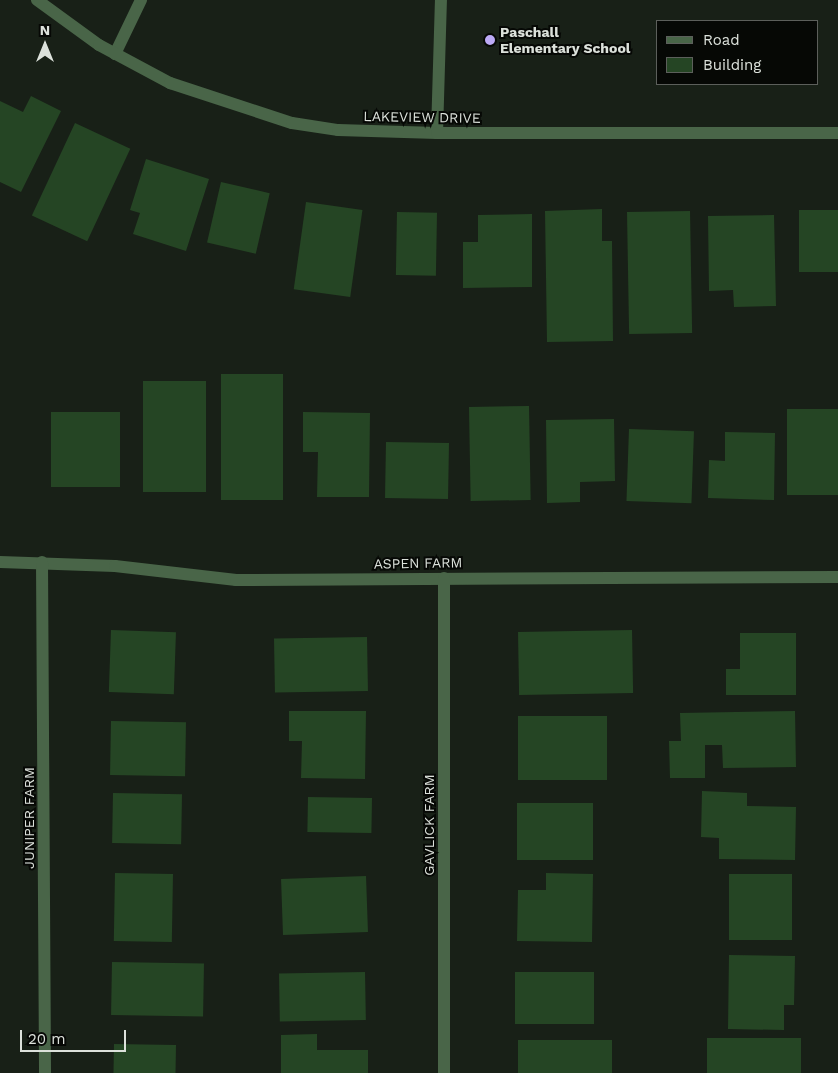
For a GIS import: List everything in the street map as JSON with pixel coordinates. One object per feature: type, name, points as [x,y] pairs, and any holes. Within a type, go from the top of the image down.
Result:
[{"type":"street","name":"LAKEVIEW DRIVE","points":[[37,0],[115,54],[170,83],[292,123],[338,130],[437,133],[838,133]]},
{"type":"street","points":[[115,54],[140,0]]},
{"type":"street","points":[[437,133],[441,0]]},
{"type":"street","name":"ASPEN FARM","points":[[0,562],[115,566],[236,580],[838,577]]},
{"type":"street","name":"JUNIPER FARM","points":[[42,562],[45,1073]]},
{"type":"street","name":"GAVLICK FARM","points":[[444,578],[444,1073]]},
{"type":"building","points":[[31,96],[61,111],[21,192],[0,182],[0,101],[23,112]]},
{"type":"building","points":[[75,123],[130,149],[87,241],[32,215]]},
{"type":"building","points":[[146,159],[209,179],[186,251],[133,234],[140,213],[130,210]]},
{"type":"building","points":[[221,182],[270,193],[256,254],[207,242]]},
{"type":"building","points":[[306,202],[362,210],[350,297],[294,289]]},
{"type":"building","points":[[602,209],[602,241],[612,241],[613,341],[547,342],[545,211]]},
{"type":"building","points":[[799,210],[838,210],[838,272],[799,272]]},
{"type":"building","points":[[690,211],[692,333],[629,334],[627,212]]},
{"type":"building","points":[[397,212],[437,213],[436,276],[396,275]]},
{"type":"building","points":[[532,214],[532,287],[463,288],[463,242],[478,242],[478,215]]},
{"type":"building","points":[[774,215],[776,306],[734,307],[733,290],[709,291],[708,216]]},
{"type":"building","points":[[221,374],[283,374],[283,500],[221,500]]},
{"type":"building","points":[[143,381],[206,381],[206,492],[143,492]]},
{"type":"building","points":[[529,406],[531,500],[471,501],[469,407]]},
{"type":"building","points":[[787,409],[838,409],[838,495],[787,495]]},
{"type":"building","points":[[51,412],[120,412],[120,487],[51,487]]},
{"type":"building","points":[[303,412],[370,413],[369,497],[317,497],[318,452],[303,452]]},
{"type":"building","points":[[614,419],[615,481],[580,482],[580,502],[547,503],[546,420]]},
{"type":"building","points":[[629,429],[694,431],[691,503],[626,501]]},
{"type":"building","points":[[725,432],[775,433],[774,500],[708,498],[709,460],[725,461]]},
{"type":"building","points":[[386,442],[449,443],[448,499],[385,498]]},
{"type":"building","points":[[111,630],[176,632],[174,694],[109,692]]},
{"type":"building","points":[[632,630],[633,693],[519,695],[518,632]]},
{"type":"building","points":[[740,633],[796,633],[796,695],[726,695],[726,669],[740,669]]},
{"type":"building","points":[[367,637],[368,691],[275,693],[274,639]]},
{"type":"building","points":[[289,711],[366,711],[365,779],[301,778],[302,741],[289,741]]},
{"type":"building","points":[[795,711],[796,767],[723,768],[722,745],[705,745],[705,778],[670,778],[669,741],[681,741],[680,713]]},
{"type":"building","points":[[518,716],[607,716],[607,780],[518,780]]},
{"type":"building","points":[[111,721],[186,722],[185,776],[110,775]]},
{"type":"building","points":[[702,791],[747,793],[747,806],[796,807],[795,860],[719,859],[719,838],[701,837]]},
{"type":"building","points":[[113,793],[182,794],[181,844],[112,843]]},
{"type":"building","points":[[308,797],[372,798],[371,833],[307,832]]},
{"type":"building","points":[[517,803],[593,803],[593,860],[517,860]]},
{"type":"building","points":[[115,873],[173,874],[172,942],[114,941]]},
{"type":"building","points":[[546,873],[593,874],[592,942],[517,941],[518,890],[546,890]]},
{"type":"building","points":[[729,874],[792,874],[792,940],[729,940]]},
{"type":"building","points":[[366,876],[368,932],[283,935],[281,879]]},
{"type":"building","points":[[729,955],[795,956],[794,1005],[784,1005],[784,1030],[728,1029]]},
{"type":"building","points":[[112,962],[204,964],[203,1017],[111,1015]]},
{"type":"building","points":[[365,972],[366,1020],[280,1021],[279,974]]},
{"type":"building","points":[[515,972],[594,972],[594,1024],[515,1024]]},
{"type":"building","points":[[317,1034],[317,1050],[368,1050],[368,1073],[281,1073],[281,1035]]},
{"type":"building","points":[[707,1038],[801,1038],[801,1073],[707,1073]]},
{"type":"building","points":[[518,1040],[612,1040],[612,1073],[518,1073]]},
{"type":"building","points":[[114,1044],[176,1045],[176,1073],[113,1073]]},
{"type":"place","name":"Paschall Elementary School","points":[[490,40]]}]
